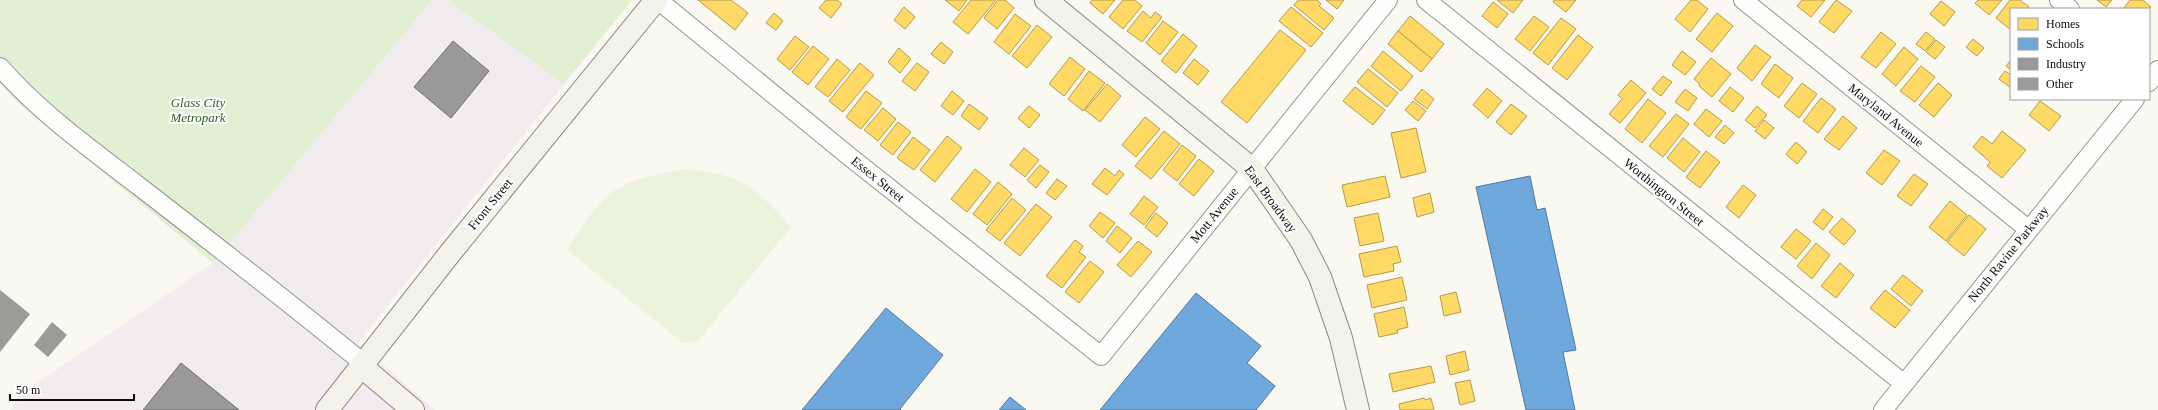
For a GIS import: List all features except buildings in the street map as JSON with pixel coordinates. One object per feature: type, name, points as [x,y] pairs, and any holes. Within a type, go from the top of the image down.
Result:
[{"type":"street","name":"Essex Street","points":[[657,0],[856,162],[1100,356]]},
{"type":"street","name":"Front Street","points":[[327,410],[657,0]]},
{"type":"street","name":"East Broadway","points":[[1046,0],[1252,169],[1301,240],[1320,277],[1341,338],[1358,410]]},
{"type":"street","name":"Mott Avenue","points":[[1100,356],[1388,0]]},
{"type":"street","name":"Worthington Street","points":[[1426,0],[1903,383]]},
{"type":"street","name":"Maryland Avenue","points":[[1744,0],[2028,229]]},
{"type":"street","points":[[2059,0],[2069,8]]},
{"type":"street","points":[[0,67],[48,115],[83,144],[235,261],[362,365],[413,410]]},
{"type":"street","name":"North Ravine Parkway","points":[[1883,410],[1903,383],[2134,100]]},
{"type":"shaded area","points":[[432,0],[448,0],[564,84],[358,343],[435,410],[11,410],[27,390],[213,263]]},
{"type":"green space","name":"Glass City Metropark","points":[[0,0],[432,0],[213,263],[16,101],[0,84]]},
{"type":"green space","points":[[448,0],[632,0],[564,84]]},
{"type":"green space","points":[[680,170],[715,173],[730,177],[755,192],[779,213],[791,227],[698,341],[683,343],[567,250],[598,206],[613,192],[642,178]]}]
